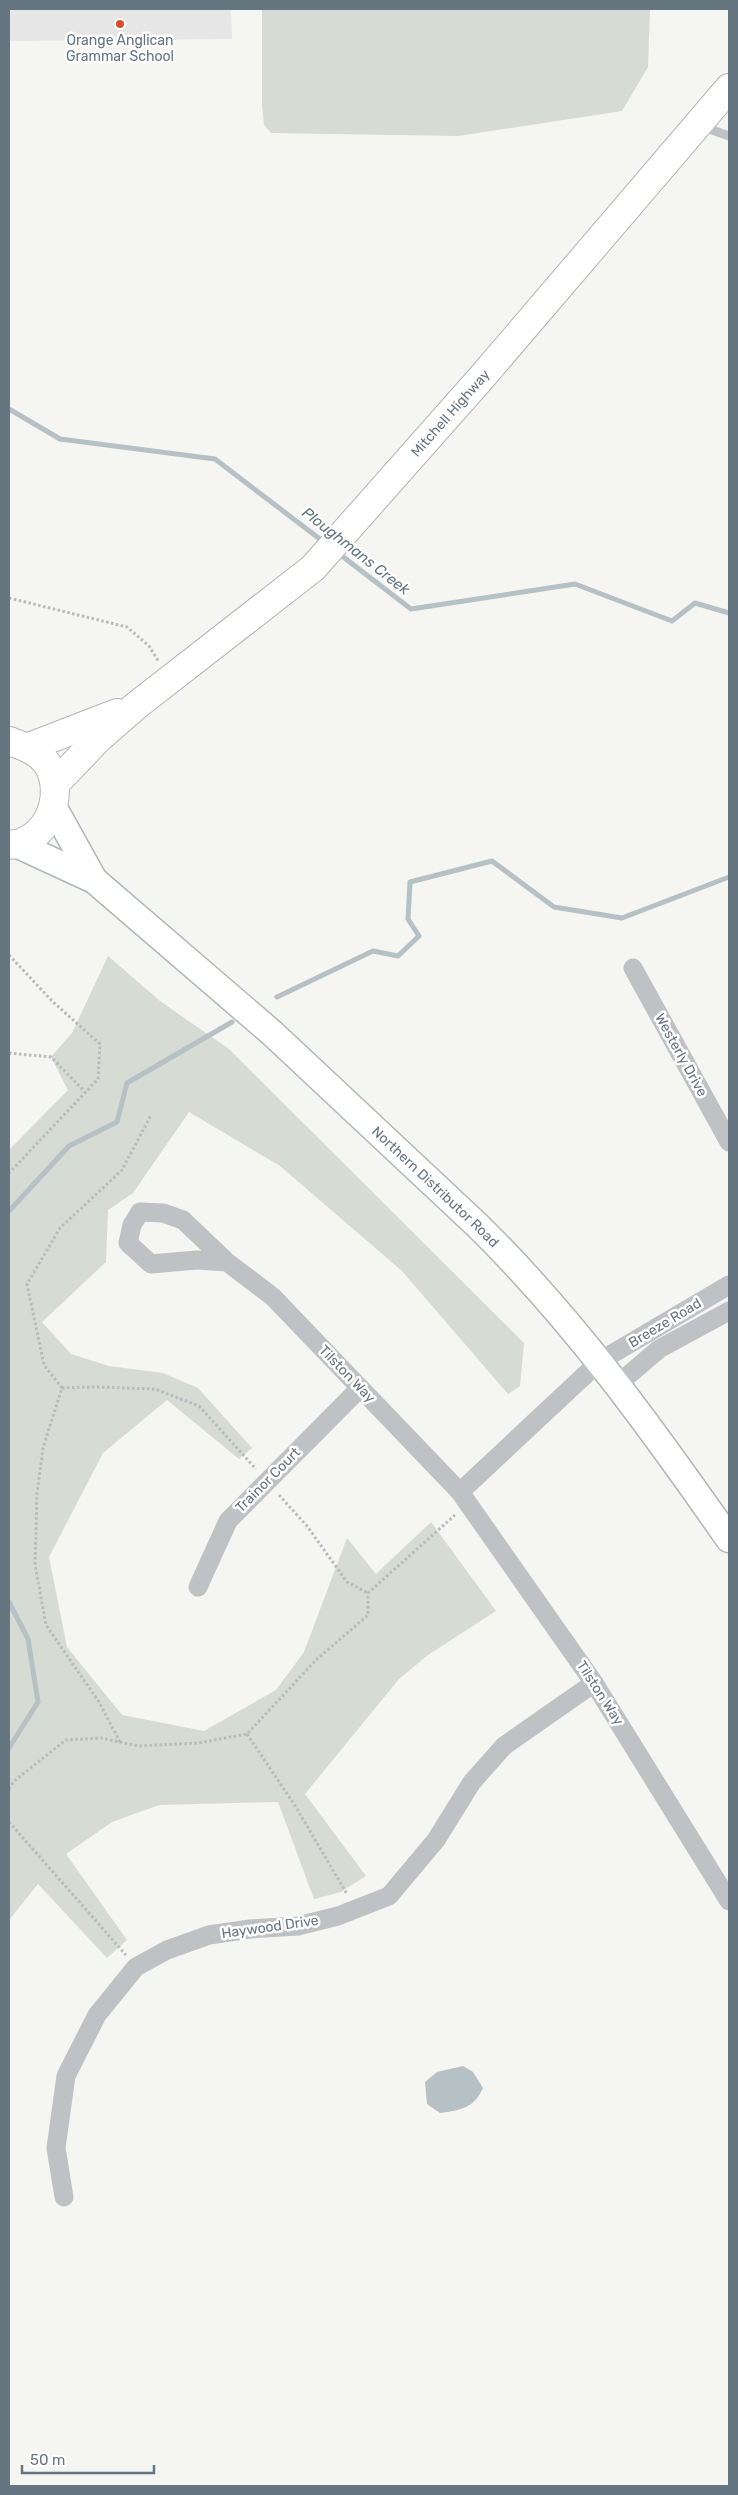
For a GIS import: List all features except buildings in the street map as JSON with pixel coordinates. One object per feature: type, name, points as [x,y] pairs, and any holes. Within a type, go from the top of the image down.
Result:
[{"type":"highway","name":"Mitchell Highway","points":[[12,844],[39,832],[54,796],[98,739],[138,705],[313,568],[359,519],[729,88]]},
{"type":"highway","name":"Mitchell Highway","points":[[19,744],[138,705]]},
{"type":"highway","points":[[19,744],[47,764],[54,796]]},
{"type":"main road","name":"Northern Distributor Road","points":[[54,796],[94,880]]},
{"type":"main road","name":"Northern Distributor Road","points":[[12,844],[94,880],[272,1033],[478,1225],[509,1256],[600,1361],[729,1539]]},
{"type":"street","name":"Westerly Drive","points":[[633,968],[729,1142]]},
{"type":"street","name":"Tilston Way","points":[[227,1262],[196,1260],[151,1264],[128,1243],[132,1225],[140,1212],[163,1213],[183,1220],[227,1262],[273,1297],[464,1498],[594,1683],[729,1901]]},
{"type":"street","name":"Breeze Road","points":[[600,1361],[729,1285]]},
{"type":"street","name":"Breeze Road","points":[[618,1384],[659,1349],[729,1311]]},
{"type":"street","points":[[464,1498],[600,1361]]},
{"type":"street","name":"Trainor Court","points":[[198,1587],[228,1521],[360,1388]]},
{"type":"street","name":"Haywood Drive","points":[[64,2197],[56,2148],[66,2076],[97,2015],[136,1966],[167,1950],[208,1935],[250,1929],[298,1926],[338,1916],[389,1896],[436,1840],[472,1782],[504,1746],[594,1683]]},
{"type":"lane","points":[[699,125],[729,136]]},
{"type":"path","points":[[9,598],[127,627],[149,646],[170,680]]},
{"type":"path","points":[[9,955],[53,1002],[100,1044],[98,1079],[9,1173]]},
{"type":"path","points":[[9,1053],[51,1057],[85,1092]]},
{"type":"path","points":[[62,1388],[44,1365],[27,1284],[60,1228],[122,1170],[151,1115]]},
{"type":"path","points":[[62,1388],[155,1389],[199,1406],[307,1526],[347,1582],[368,1593]]},
{"type":"path","points":[[62,1388],[43,1448],[37,1493],[35,1565],[46,1625],[99,1702],[120,1742]]},
{"type":"path","points":[[9,1789],[14,1780],[66,1740],[102,1738],[138,1746],[198,1743],[247,1734],[316,1660],[368,1614],[368,1593],[464,1498]]},
{"type":"path","points":[[247,1734],[294,1804],[356,1909]]},
{"type":"path","points":[[9,1822],[136,1966]]},
{"type":"shaded area","name":"Orange Anglican Grammar School","points":[[9,9],[231,9],[232,39],[9,41]]},
{"type":"shaded area","points":[[262,9],[650,9],[648,67],[622,111],[458,136],[271,133],[264,125],[262,105]]},
{"type":"shaded area","points":[[108,956],[160,1001],[229,1049],[524,1343],[520,1386],[508,1394],[402,1271],[280,1166],[189,1112],[133,1193],[108,1210],[106,1262],[42,1322],[71,1354],[109,1366],[163,1373],[198,1388],[252,1448],[239,1459],[167,1400],[103,1453],[49,1557],[67,1647],[122,1715],[204,1731],[276,1690],[304,1652],[347,1538],[376,1574],[431,1522],[496,1611],[428,1655],[399,1679],[305,1794],[366,1876],[341,1892],[314,1899],[278,1802],[159,1805],[112,1822],[66,1854],[127,1940],[107,1958],[38,1884],[9,1920],[9,1150],[68,1090],[51,1057],[72,1033]]},
{"type":"shaded area","points":[[463,2066],[473,2072],[483,2088],[475,2100],[466,2107],[440,2113],[427,2104],[425,2082],[437,2072]]},
{"type":"waterway","name":"Ploughmans Creek","points":[[9,409],[60,439],[215,459],[325,543]]},
{"type":"waterway","name":"Ploughmans Creek","points":[[338,553],[411,609],[575,584],[672,621],[695,603],[729,613]]},
{"type":"waterway","points":[[277,997],[373,951],[398,956],[419,936],[408,919],[410,882],[492,861],[554,907],[622,918],[729,877]]},
{"type":"waterway","points":[[9,1211],[69,1146],[117,1122],[127,1083],[232,1022]]},
{"type":"waterway","points":[[9,1602],[28,1639],[38,1702],[9,1748]]},
{"type":"place","name":"Orange Anglican Grammar School","points":[[120,24]]}]
